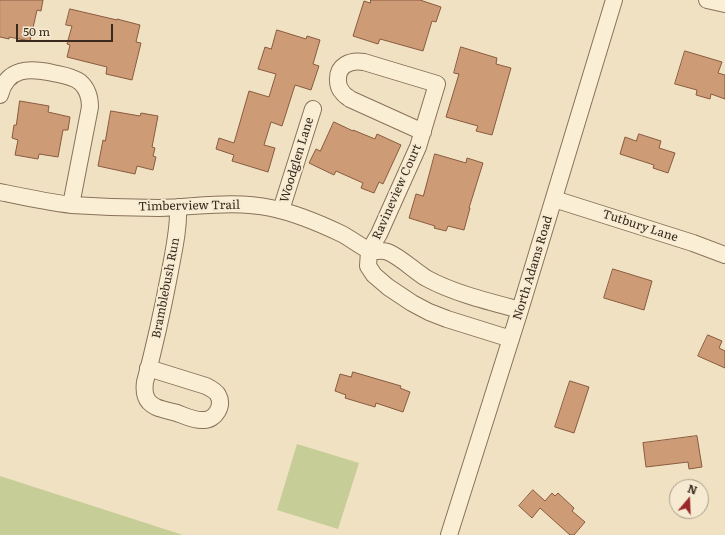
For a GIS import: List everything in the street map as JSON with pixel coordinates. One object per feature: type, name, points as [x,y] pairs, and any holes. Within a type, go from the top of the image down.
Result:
[{"type":"street","name":"North Adams Road","points":[[449,535],[520,310],[614,0]]},
{"type":"street","points":[[707,0],[725,4]]},
{"type":"street","name":"Ravineview Court","points":[[370,251],[418,147],[423,132],[437,84],[364,62],[353,61],[340,69],[338,79],[340,90],[343,94],[350,99],[423,132]]},
{"type":"street","points":[[0,95],[4,84],[10,78],[18,72],[33,69],[72,78],[80,83],[86,90],[90,98],[90,107],[71,204]]},
{"type":"street","name":"Woodglen Lane","points":[[281,210],[312,109]]},
{"type":"street","name":"Timberview Trail","points":[[0,192],[50,202],[108,207],[161,208],[239,204],[281,210],[300,216],[342,234],[370,251],[387,251],[425,277],[440,285],[520,310]]},
{"type":"street","name":"Tutbury Lane","points":[[554,199],[725,255]]},
{"type":"street","name":"Bramblebush Run","points":[[148,368],[206,386],[213,390],[218,395],[220,401],[216,414],[210,419],[195,419],[156,407],[145,397],[145,382],[148,368],[162,313],[177,234],[178,207]]},
{"type":"street","points":[[370,251],[368,266],[374,275],[388,287],[412,303],[429,312],[511,339]]},
{"type":"green space","points":[[297,444],[359,463],[338,529],[277,510]]},
{"type":"green space","points":[[0,476],[183,535],[0,535]]},
{"type":"building","points":[[0,0],[43,0],[41,11],[37,10],[30,41],[0,37]]},
{"type":"building","points":[[371,0],[420,0],[441,7],[436,22],[432,21],[423,51],[380,39],[378,44],[353,36],[364,1],[370,3]]},
{"type":"building","points":[[70,9],[140,25],[136,42],[141,43],[132,80],[106,74],[107,67],[67,57],[70,45],[67,44],[72,26],[66,25]]},
{"type":"building","points":[[277,30],[306,39],[307,36],[320,40],[313,64],[319,66],[311,90],[295,85],[282,126],[271,122],[264,145],[275,148],[268,172],[232,161],[234,155],[216,149],[219,138],[234,143],[249,91],[269,97],[276,74],[258,69],[265,47],[271,49]]},
{"type":"building","points":[[461,47],[497,58],[496,64],[511,68],[492,135],[476,131],[478,126],[446,117],[459,74],[454,73]]},
{"type":"building","points":[[685,51],[722,62],[718,73],[725,75],[725,99],[711,94],[710,99],[696,95],[697,90],[675,84]]},
{"type":"building","points":[[20,101],[49,106],[48,112],[70,117],[68,130],[63,130],[58,157],[39,154],[38,159],[15,155],[18,140],[12,138]]},
{"type":"building","points":[[111,111],[140,116],[141,113],[158,116],[152,147],[155,148],[153,156],[156,157],[153,170],[137,166],[135,174],[98,166]]},
{"type":"building","points":[[334,122],[375,139],[377,134],[401,145],[383,184],[379,182],[374,193],[361,188],[363,183],[336,171],[334,175],[309,163],[316,149],[320,151]]},
{"type":"building","points":[[639,134],[661,141],[659,148],[675,153],[668,173],[653,168],[654,165],[620,154],[625,137],[636,141]]},
{"type":"building","points":[[435,154],[466,163],[467,158],[483,163],[464,230],[448,226],[446,231],[409,218],[416,194],[423,196]]},
{"type":"building","points":[[613,269],[652,281],[644,310],[604,298]]},
{"type":"building","points":[[708,335],[722,341],[719,348],[725,351],[725,368],[698,356]]},
{"type":"building","points":[[353,372],[401,386],[400,388],[410,392],[403,412],[376,403],[375,407],[345,398],[346,395],[335,391],[340,374],[351,377]]},
{"type":"building","points":[[570,381],[589,387],[574,433],[555,427]]},
{"type":"building","points":[[697,436],[702,467],[689,469],[688,462],[646,467],[643,443]]},
{"type":"building","points":[[533,490],[545,501],[552,493],[555,496],[558,493],[574,508],[572,511],[585,522],[574,535],[570,535],[540,508],[532,518],[519,506]]}]
